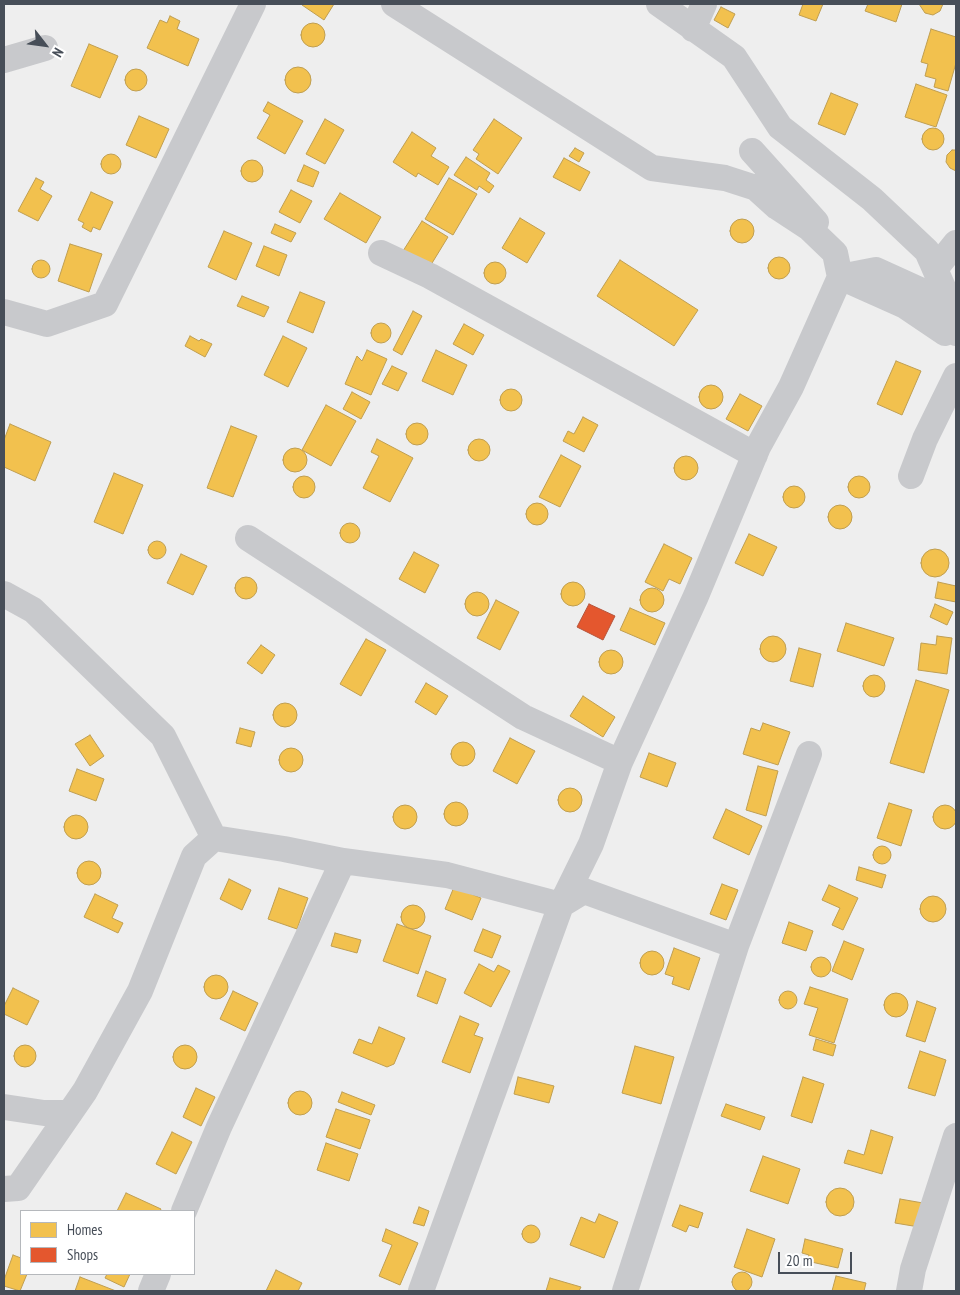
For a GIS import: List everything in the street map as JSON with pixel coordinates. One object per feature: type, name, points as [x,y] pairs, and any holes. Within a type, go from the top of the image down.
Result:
[{"type":"street","points":[[4,312],[47,324],[105,304],[254,4]]},
{"type":"street","points":[[394,4],[652,168],[725,178],[756,188],[778,207],[809,228],[837,265],[905,306],[956,340]]},
{"type":"street","points":[[659,4],[734,57],[780,127],[872,200],[927,250],[956,317]]},
{"type":"street","points":[[693,29],[704,4]]},
{"type":"street","points":[[4,60],[45,48]]},
{"type":"street","points":[[421,1291],[561,905],[591,844],[620,762],[696,596],[755,455],[792,388],[837,265],[813,217],[752,150]]},
{"type":"street","points":[[936,269],[956,243]]},
{"type":"street","points":[[381,252],[430,276],[755,455]]},
{"type":"street","points":[[837,265],[876,270],[920,290],[956,333]]},
{"type":"street","points":[[911,476],[926,439],[956,376]]},
{"type":"street","points":[[248,538],[523,717],[620,762]]},
{"type":"street","points":[[4,594],[33,610],[163,736],[214,838]]},
{"type":"street","points":[[625,1291],[736,946],[809,754]]},
{"type":"street","points":[[214,838],[344,861],[447,875],[561,905],[584,891],[736,946]]},
{"type":"street","points":[[4,1188],[18,1188],[85,1091],[140,991],[194,856],[214,838]]},
{"type":"street","points":[[184,1210],[219,1127],[344,861]]},
{"type":"street","points":[[4,1107],[44,1113],[70,1113]]},
{"type":"street","points":[[909,1291],[913,1269],[956,1136]]},
{"type":"street","points":[[151,1291],[158,1275]]},
{"type":"building: Homes","points":[[303,4],[334,4],[324,20]]},
{"type":"building: Homes","points":[[803,4],[823,4],[816,21],[799,15]]},
{"type":"building: Homes","points":[[868,4],[902,4],[896,22],[865,11]]},
{"type":"building: Homes","points":[[919,4],[943,4],[940,11],[933,15],[925,13]]},
{"type":"building: Homes","points":[[721,7],[735,14],[728,28],[714,20]]},
{"type":"building: Homes","points":[[170,16],[180,21],[177,29],[199,39],[188,66],[147,48],[160,20],[167,23]]},
{"type":"building: Homes","points":[[313,23],[322,26],[325,35],[322,44],[313,47],[304,44],[301,35],[304,26]]},
{"type":"building: Homes","points":[[931,29],[956,37],[956,63],[948,91],[934,87],[936,79],[925,76],[928,64],[921,62]]},
{"type":"building: Homes","points":[[89,44],[118,56],[100,98],[71,86]]},
{"type":"building: Homes","points":[[298,67],[307,71],[311,80],[307,89],[298,93],[289,89],[285,80],[289,71]]},
{"type":"building: Homes","points":[[136,69],[144,72],[147,80],[144,88],[136,91],[128,88],[125,80],[128,72]]},
{"type":"building: Homes","points":[[916,84],[947,95],[936,127],[905,117]]},
{"type":"building: Homes","points":[[831,93],[858,104],[845,135],[818,124]]},
{"type":"building: Homes","points":[[268,102],[303,121],[285,154],[257,138],[270,115],[263,111]]},
{"type":"building: Homes","points":[[139,116],[169,129],[156,158],[126,145]]},
{"type":"building: Homes","points":[[325,119],[344,130],[325,164],[306,154]]},
{"type":"building: Homes","points":[[494,119],[522,138],[498,174],[476,159],[479,154],[473,150]]},
{"type":"building: Homes","points":[[933,128],[941,131],[944,139],[941,147],[933,150],[925,147],[922,139],[925,131]]},
{"type":"building: Homes","points":[[412,132],[436,148],[431,156],[449,167],[438,185],[418,173],[416,177],[393,162]]},
{"type":"building: Homes","points":[[575,148],[584,153],[579,162],[569,156]]},
{"type":"building: Homes","points":[[952,150],[956,150],[956,171],[950,168],[946,162],[947,155]]},
{"type":"building: Homes","points":[[111,154],[118,157],[121,164],[118,171],[111,174],[104,171],[101,164],[104,157]]},
{"type":"building: Homes","points":[[466,157],[490,173],[486,180],[494,186],[489,193],[479,186],[477,190],[454,175]]},
{"type":"building: Homes","points":[[564,158],[590,172],[580,191],[553,177]]},
{"type":"building: Homes","points":[[248,160],[256,160],[263,167],[263,175],[256,182],[248,182],[241,175],[241,167]]},
{"type":"building: Homes","points":[[304,165],[319,172],[313,187],[297,181]]},
{"type":"building: Homes","points":[[36,178],[44,182],[40,189],[52,196],[38,221],[18,211]]},
{"type":"building: Homes","points":[[449,178],[477,194],[453,235],[425,219]]},
{"type":"building: Homes","points":[[291,190],[312,201],[300,223],[279,212]]},
{"type":"building: Homes","points":[[91,192],[113,202],[100,230],[93,227],[91,232],[82,227],[84,223],[78,220]]},
{"type":"building: Homes","points":[[340,193],[381,217],[366,243],[324,219]]},
{"type":"building: Homes","points":[[520,218],[545,233],[527,263],[502,248]]},
{"type":"building: Homes","points":[[742,219],[747,220],[753,226],[753,236],[747,242],[742,243],[737,242],[731,236],[730,231],[731,226],[737,220]]},
{"type":"building: Homes","points":[[422,221],[448,237],[429,268],[403,251]]},
{"type":"building: Homes","points":[[275,224],[296,233],[291,242],[271,233]]},
{"type":"building: Homes","points":[[224,231],[252,243],[236,280],[208,267]]},
{"type":"building: Homes","points":[[70,244],[102,254],[89,292],[58,281]]},
{"type":"building: Homes","points":[[264,246],[287,255],[279,276],[256,266]]},
{"type":"building: Homes","points":[[779,257],[787,260],[790,268],[787,276],[779,279],[771,276],[768,268],[771,260]]},
{"type":"building: Homes","points":[[41,260],[47,263],[50,269],[47,275],[41,278],[35,275],[32,269],[35,263]]},
{"type":"building: Homes","points":[[620,260],[698,310],[674,346],[597,296]]},
{"type":"building: Homes","points":[[495,262],[503,265],[506,273],[503,281],[495,284],[487,281],[484,273],[487,265]]},
{"type":"building: Homes","points":[[300,292],[325,302],[313,333],[287,322]]},
{"type":"building: Homes","points":[[242,296],[269,307],[264,317],[237,306]]},
{"type":"building: Homes","points":[[413,311],[422,316],[402,355],[393,350]]},
{"type":"building: Homes","points":[[381,323],[388,326],[391,333],[388,340],[381,343],[374,340],[371,333],[374,326]]},
{"type":"building: Homes","points":[[464,324],[484,335],[473,355],[453,344]]},
{"type":"building: Homes","points":[[190,336],[199,341],[201,339],[212,344],[205,357],[185,346]]},
{"type":"building: Homes","points":[[283,336],[307,348],[288,387],[264,375]]},
{"type":"building: Homes","points":[[367,350],[387,359],[371,395],[345,384],[357,356],[362,361]]},
{"type":"building: Homes","points":[[436,350],[467,365],[453,395],[422,381]]},
{"type":"building: Homes","points":[[896,361],[921,371],[902,415],[877,404]]},
{"type":"building: Homes","points":[[392,366],[407,373],[398,391],[382,384]]},
{"type":"building: Homes","points":[[711,385],[719,389],[723,397],[719,405],[711,409],[703,405],[699,397],[703,389]]},
{"type":"building: Homes","points":[[511,389],[519,392],[522,400],[519,408],[511,411],[503,408],[500,400],[503,392]]},
{"type":"building: Homes","points":[[352,392],[370,402],[361,419],[343,409]]},
{"type":"building: Homes","points":[[740,394],[762,406],[748,431],[726,419]]},
{"type":"building: Homes","points":[[326,405],[356,421],[331,466],[302,450]]},
{"type":"building: Homes","points":[[583,417],[598,425],[584,452],[563,441],[568,431],[574,434]]},
{"type":"building: Homes","points":[[413,423],[421,423],[428,430],[428,438],[421,445],[413,445],[406,438],[406,430]]},
{"type":"building: Homes","points":[[10,424],[51,442],[35,481],[4,467],[4,440]]},
{"type":"building: Homes","points":[[231,426],[257,436],[233,497],[207,488]]},
{"type":"building: Homes","points":[[377,439],[413,458],[390,502],[363,488],[379,456],[371,452]]},
{"type":"building: Homes","points":[[479,439],[487,442],[490,450],[487,458],[479,461],[471,458],[468,450],[471,442]]},
{"type":"building: Homes","points":[[295,448],[300,449],[306,455],[306,465],[300,471],[295,472],[290,471],[284,465],[283,460],[284,455],[290,449]]},
{"type":"building: Homes","points":[[561,455],[581,466],[560,507],[539,497]]},
{"type":"building: Homes","points":[[686,456],[691,457],[697,463],[697,473],[691,479],[686,480],[681,479],[675,473],[674,468],[675,463],[681,457]]},
{"type":"building: Homes","points":[[114,473],[143,485],[123,534],[94,522]]},
{"type":"building: Homes","points":[[304,476],[312,479],[315,487],[312,495],[304,498],[296,495],[293,487],[296,479]]},
{"type":"building: Homes","points":[[859,476],[867,479],[870,487],[867,495],[859,498],[851,495],[848,487],[851,479]]},
{"type":"building: Homes","points":[[794,486],[802,489],[805,497],[802,505],[794,508],[786,505],[783,497],[786,489]]},
{"type":"building: Homes","points":[[537,503],[545,506],[548,514],[545,522],[537,525],[529,522],[526,514],[529,506]]},
{"type":"building: Homes","points":[[840,505],[848,509],[852,517],[848,525],[840,529],[832,525],[828,517],[832,509]]},
{"type":"building: Homes","points":[[350,523],[357,526],[360,533],[357,540],[350,543],[343,540],[340,533],[343,526]]},
{"type":"building: Homes","points":[[749,534],[777,547],[763,576],[735,563]]},
{"type":"building: Homes","points":[[157,541],[163,544],[166,550],[163,556],[157,559],[151,556],[148,550],[151,544]]},
{"type":"building: Homes","points":[[664,544],[692,558],[680,584],[669,579],[663,591],[645,582]]},
{"type":"building: Homes","points":[[935,549],[945,553],[949,563],[945,573],[935,577],[925,573],[921,563],[925,553]]},
{"type":"building: Homes","points":[[414,552],[439,565],[425,593],[399,579]]},
{"type":"building: Homes","points":[[181,554],[207,566],[193,595],[167,583]]},
{"type":"building: Homes","points":[[242,577],[250,577],[257,584],[257,592],[250,599],[242,599],[235,592],[235,584]]},
{"type":"building: Homes","points":[[573,582],[578,583],[584,589],[584,599],[578,605],[573,606],[568,605],[562,599],[561,594],[562,589],[568,583]]},
{"type":"building: Homes","points":[[938,582],[956,586],[956,602],[935,598]]},
{"type":"building: Homes","points":[[652,588],[660,592],[664,600],[660,608],[652,612],[644,608],[640,600],[644,592]]},
{"type":"building: Homes","points":[[477,592],[482,593],[488,599],[488,609],[482,615],[477,616],[472,615],[466,609],[465,604],[466,599],[472,593]]},
{"type":"building: Homes","points":[[496,600],[519,612],[500,650],[477,638]]},
{"type":"building: Homes","points":[[935,604],[953,612],[947,625],[930,617]]},
{"type":"building: Homes","points":[[630,608],[665,623],[655,645],[620,630]]},
{"type":"building: Homes","points":[[846,623],[894,638],[884,666],[837,651]]},
{"type":"building: Homes","points":[[773,636],[783,639],[786,649],[783,659],[773,662],[763,659],[760,649],[763,639]]},
{"type":"building: Homes","points":[[937,636],[952,638],[947,674],[918,670],[921,643],[936,645]]},
{"type":"building: Homes","points":[[366,639],[386,650],[361,696],[340,684]]},
{"type":"building: Homes","points":[[261,645],[275,655],[262,674],[247,663]]},
{"type":"building: Homes","points":[[799,648],[821,654],[813,687],[790,681]]},
{"type":"building: Homes","points":[[611,650],[619,654],[623,662],[619,670],[611,674],[603,670],[599,662],[603,654]]},
{"type":"building: Homes","points":[[874,675],[882,678],[885,686],[882,694],[874,697],[866,694],[863,686],[866,678]]},
{"type":"building: Homes","points":[[916,680],[949,690],[924,773],[890,763]]},
{"type":"building: Homes","points":[[426,683],[448,696],[436,715],[415,702]]},
{"type":"building: Homes","points":[[583,696],[615,717],[603,737],[570,716]]},
{"type":"building: Homes","points":[[285,703],[293,707],[297,715],[293,723],[285,727],[277,723],[273,715],[277,707]]},
{"type":"building: Homes","points":[[763,723],[790,732],[778,765],[743,754],[751,728],[760,731]]},
{"type":"building: Homes","points":[[240,728],[255,732],[251,747],[236,743]]},
{"type":"building: Homes","points":[[90,735],[104,756],[90,766],[75,744]]},
{"type":"building: Homes","points":[[510,738],[535,751],[517,784],[493,771]]},
{"type":"building: Homes","points":[[463,742],[472,745],[475,754],[472,763],[463,766],[454,763],[451,754],[454,745]]},
{"type":"building: Homes","points":[[291,748],[300,751],[303,760],[300,769],[291,772],[282,769],[279,760],[282,751]]},
{"type":"building: Homes","points":[[649,753],[676,763],[667,787],[640,777]]},
{"type":"building: Homes","points":[[758,766],[778,771],[766,816],[746,810]]},
{"type":"building: Homes","points":[[77,769],[104,779],[96,801],[69,791]]},
{"type":"building: Homes","points":[[570,788],[579,791],[582,800],[579,809],[570,812],[561,809],[558,800],[561,791]]},
{"type":"building: Homes","points":[[456,802],[465,805],[468,814],[465,823],[456,826],[447,823],[444,814],[447,805]]},
{"type":"building: Homes","points":[[889,803],[912,810],[901,846],[877,838]]},
{"type":"building: Homes","points":[[405,805],[414,808],[417,817],[414,826],[405,829],[396,826],[393,817],[396,808]]},
{"type":"building: Homes","points":[[945,805],[954,808],[957,817],[954,826],[945,829],[936,826],[933,817],[936,808]]},
{"type":"building: Homes","points":[[726,809],[762,826],[749,855],[713,838]]},
{"type":"building: Homes","points":[[76,815],[81,816],[87,822],[87,832],[81,838],[76,839],[71,838],[65,832],[64,827],[65,822],[71,816]]},
{"type":"building: Homes","points":[[882,846],[888,849],[891,855],[888,861],[882,864],[876,861],[873,855],[876,849]]},
{"type":"building: Homes","points":[[89,861],[94,862],[100,868],[100,878],[94,884],[89,885],[84,884],[78,878],[77,873],[78,868],[84,862]]},
{"type":"building: Homes","points":[[859,867],[886,875],[882,888],[856,880]]},
{"type":"building: Homes","points":[[229,879],[251,890],[242,910],[220,899]]},
{"type":"building: Homes","points":[[722,884],[738,890],[726,920],[710,914]]},
{"type":"building: Homes","points":[[829,885],[858,898],[843,930],[832,925],[840,908],[822,900]]},
{"type":"building: Homes","points":[[454,887],[481,898],[472,920],[445,909]]},
{"type":"building: Homes","points":[[279,888],[308,898],[297,929],[268,919]]},
{"type":"building: Homes","points":[[95,894],[118,905],[112,918],[123,923],[118,933],[84,917]]},
{"type":"building: Homes","points":[[933,896],[942,900],[946,909],[942,918],[933,922],[924,918],[920,909],[924,900]]},
{"type":"building: Homes","points":[[413,905],[421,909],[425,917],[421,925],[413,929],[405,925],[401,917],[405,909]]},
{"type":"building: Homes","points":[[789,922],[813,931],[806,951],[782,943]]},
{"type":"building: Homes","points":[[397,924],[431,936],[418,974],[383,961]]},
{"type":"building: Homes","points":[[483,929],[501,936],[492,958],[474,951]]},
{"type":"building: Homes","points":[[335,933],[361,940],[357,953],[331,946]]},
{"type":"building: Homes","points":[[844,941],[864,949],[852,980],[832,971]]},
{"type":"building: Homes","points":[[674,948],[700,958],[689,990],[672,984],[674,977],[665,974]]},
{"type":"building: Homes","points":[[652,951],[657,952],[663,958],[663,968],[657,974],[652,975],[647,974],[641,968],[640,963],[641,958],[647,952]]},
{"type":"building: Homes","points":[[821,957],[828,960],[831,967],[828,974],[821,977],[814,974],[811,967],[814,960]]},
{"type":"building: Homes","points":[[479,964],[494,972],[498,965],[510,971],[491,1007],[464,993]]},
{"type":"building: Homes","points":[[426,971],[446,979],[437,1004],[417,996]]},
{"type":"building: Homes","points":[[216,975],[225,978],[228,987],[225,996],[216,999],[207,996],[204,987],[207,978]]},
{"type":"building: Homes","points":[[810,987],[848,999],[834,1043],[809,1035],[818,1008],[804,1004]]},
{"type":"building: Homes","points":[[13,988],[39,1001],[27,1025],[4,1014],[4,1006]]},
{"type":"building: Homes","points":[[233,991],[258,1003],[245,1031],[220,1019]]},
{"type":"building: Homes","points":[[788,991],[794,994],[797,1000],[794,1006],[788,1009],[782,1006],[779,1000],[782,994]]},
{"type":"building: Homes","points":[[896,993],[901,994],[907,1000],[907,1010],[901,1016],[896,1017],[891,1016],[885,1010],[884,1005],[885,1000],[891,994]]},
{"type":"building: Homes","points":[[917,1001],[936,1008],[925,1042],[906,1036]]},
{"type":"building: Homes","points":[[460,1016],[479,1024],[474,1035],[483,1038],[470,1073],[442,1062]]},
{"type":"building: Homes","points":[[379,1027],[405,1038],[394,1064],[387,1067],[353,1053],[359,1039],[372,1044]]},
{"type":"building: Homes","points":[[816,1039],[836,1045],[833,1056],[813,1050]]},
{"type":"building: Homes","points":[[21,1045],[29,1045],[36,1052],[36,1060],[29,1067],[21,1067],[14,1060],[14,1052]]},
{"type":"building: Homes","points":[[185,1045],[194,1048],[197,1057],[194,1066],[185,1069],[176,1066],[173,1057],[176,1048]]},
{"type":"building: Homes","points":[[635,1046],[674,1057],[661,1104],[622,1093]]},
{"type":"building: Homes","points":[[920,1051],[946,1060],[935,1096],[908,1088]]},
{"type":"building: Homes","points":[[518,1077],[554,1086],[549,1103],[514,1094]]},
{"type":"building: Homes","points":[[803,1077],[824,1084],[812,1123],[791,1116]]},
{"type":"building: Homes","points":[[196,1088],[215,1097],[201,1126],[183,1117]]},
{"type":"building: Homes","points":[[300,1091],[308,1095],[312,1103],[308,1111],[300,1115],[292,1111],[288,1103],[292,1095]]},
{"type":"building: Homes","points":[[342,1092],[375,1105],[371,1115],[338,1102]]},
{"type":"building: Homes","points":[[726,1104],[765,1117],[760,1130],[721,1116]]},
{"type":"building: Homes","points":[[336,1109],[370,1120],[360,1149],[326,1137]]},
{"type":"building: Homes","points":[[871,1130],[893,1137],[882,1174],[844,1163],[848,1150],[864,1155]]},
{"type":"building: Homes","points":[[172,1132],[192,1142],[176,1174],[156,1164]]},
{"type":"building: Homes","points":[[326,1143],[358,1154],[349,1181],[317,1170]]},
{"type":"building: Homes","points":[[763,1156],[800,1169],[788,1204],[750,1191]]},
{"type":"building: Homes","points":[[840,1188],[850,1192],[854,1202],[850,1212],[840,1216],[830,1212],[826,1202],[830,1192]]},
{"type":"building: Homes","points":[[126,1193],[161,1209],[160,1210],[118,1210]]},
{"type":"building: Homes","points":[[900,1199],[923,1203],[919,1227],[895,1223]]},
{"type":"building: Homes","points":[[680,1205],[703,1213],[698,1228],[689,1225],[686,1232],[672,1226]]},
{"type":"building: Homes","points":[[419,1207],[429,1211],[424,1226],[413,1223]]},
{"type":"building: Homes","points":[[599,1214],[618,1222],[604,1258],[570,1245],[581,1217],[595,1223]]},
{"type":"building: Homes","points":[[527,1225],[535,1225],[540,1230],[538,1241],[527,1243],[522,1238],[522,1230]]},
{"type":"building: Homes","points":[[386,1229],[418,1243],[400,1285],[379,1276],[392,1245],[382,1241]]},
{"type":"building: Homes","points":[[747,1229],[775,1239],[762,1277],[734,1267]]},
{"type":"building: Homes","points":[[805,1239],[843,1249],[838,1268],[807,1261],[809,1255],[802,1253]]},
{"type":"building: Homes","points":[[13,1255],[20,1258],[20,1275],[27,1275],[20,1291],[4,1286],[4,1280]]},
{"type":"building: Homes","points":[[276,1270],[302,1283],[298,1291],[266,1291]]},
{"type":"building: Homes","points":[[738,1272],[746,1272],[752,1278],[752,1286],[746,1292],[738,1292],[732,1286],[732,1278]]},
{"type":"building: Homes","points":[[106,1275],[130,1275],[124,1287],[105,1278]]},
{"type":"building: Homes","points":[[836,1276],[866,1283],[864,1291],[832,1291]]},
{"type":"building: Homes","points":[[80,1277],[116,1291],[75,1291]]},
{"type":"building: Homes","points":[[550,1278],[581,1287],[579,1291],[546,1291]]},
{"type":"building: Shops","points":[[589,604],[615,616],[603,640],[577,627]]}]
